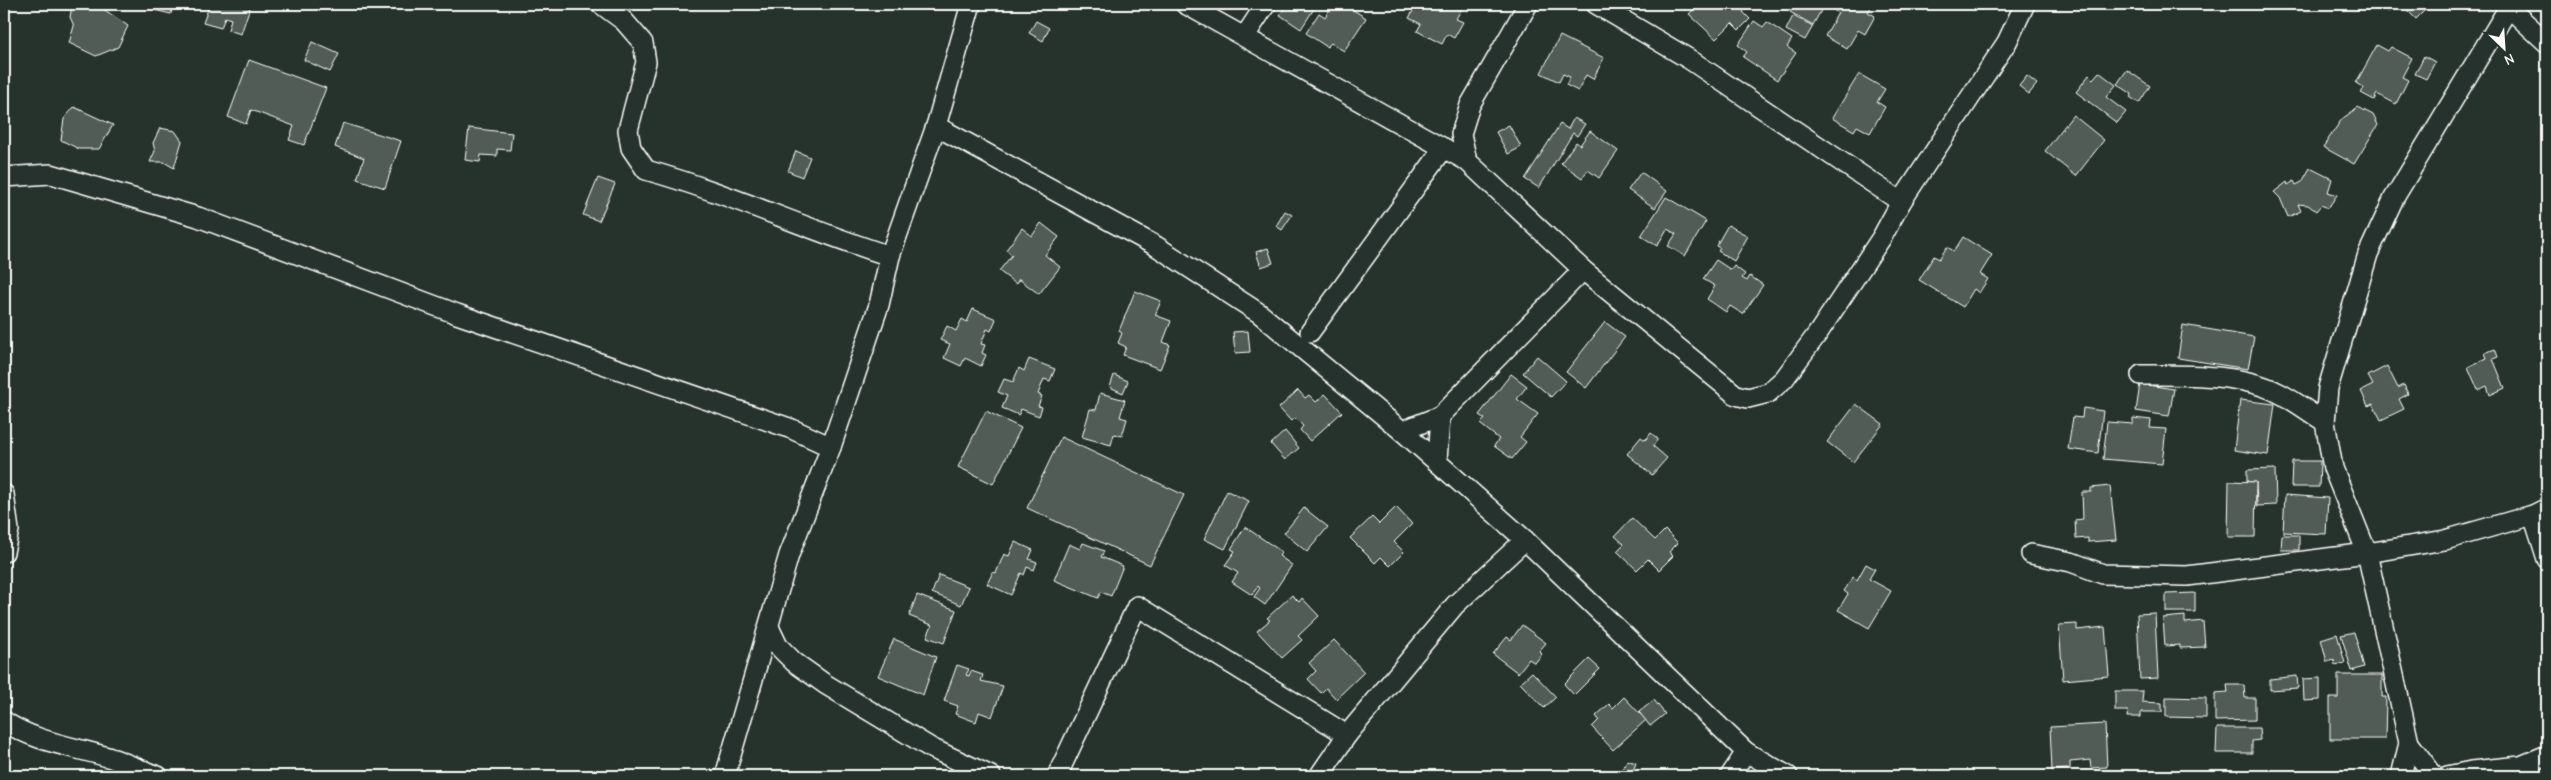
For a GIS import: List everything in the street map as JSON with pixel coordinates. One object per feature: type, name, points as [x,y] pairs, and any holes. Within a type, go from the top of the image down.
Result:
[{"type":"street","points":[[601,4],[624,21],[643,43],[646,62],[628,130],[631,148],[646,170],[679,179],[786,217],[848,243],[890,256]]},
{"type":"street","points":[[724,776],[789,555],[832,447],[878,305],[890,256],[936,126],[971,4]]},
{"type":"street","points":[[1185,4],[1467,161],[1583,270],[1736,395],[1748,398],[1768,393],[1784,379],[1818,333],[1882,237],[1901,202],[2007,42],[2026,4]]},
{"type":"street","points":[[1245,36],[1266,4]]},
{"type":"street","points":[[1467,161],[1463,149],[1462,134],[1470,105],[1528,4]]},
{"type":"street","points":[[1596,4],[1689,59],[1901,202]]},
{"type":"street","points":[[2434,776],[2409,743],[2366,554],[2333,468],[2325,422],[2328,388],[2368,254],[2394,198],[2507,5],[2547,43]]},
{"type":"street","points":[[936,126],[1156,246],[1259,313],[1402,431],[1525,540],[1746,752],[1788,776]]},
{"type":"street","points":[[1310,332],[1444,148]]},
{"type":"street","points":[[4,177],[51,174],[198,217],[457,314],[792,429],[832,447]]},
{"type":"street","points":[[1402,431],[1440,416],[1583,270]]},
{"type":"street","points":[[2141,374],[2189,374],[2236,380],[2278,392],[2325,422]]},
{"type":"street","points":[[1437,461],[1440,416]]},
{"type":"street","points":[[4,494],[9,530],[4,552]]},
{"type":"street","points":[[2031,554],[2071,562],[2103,574],[2187,576],[2366,554],[2445,540],[2540,512],[2547,559]]},
{"type":"street","points":[[1319,776],[1347,735],[1455,605],[1525,540]]},
{"type":"street","points":[[1057,776],[1137,606],[1347,735]]},
{"type":"street","points":[[769,627],[778,646],[794,662],[825,684],[931,748],[991,776]]},
{"type":"street","points":[[4,721],[14,728],[39,737],[114,759],[158,776]]},
{"type":"street","points":[[2401,776],[2409,743]]},
{"type":"street","points":[[1730,776],[1746,752]]},
{"type":"street","points":[[2447,776],[2471,771],[2522,771],[2547,755]]},
{"type":"building","points":[[156,4],[173,4],[171,14],[154,10]]},
{"type":"building","points":[[210,4],[251,4],[241,34],[228,30],[231,19],[225,17],[221,28],[203,23]]},
{"type":"building","points":[[1287,4],[1317,4],[1301,29],[1280,15]]},
{"type":"building","points":[[1333,4],[1344,4],[1366,18],[1344,51],[1331,43],[1327,47],[1306,33],[1319,13],[1325,17]]},
{"type":"building","points":[[1417,4],[1423,7],[1425,4],[1464,4],[1456,19],[1463,22],[1454,38],[1447,34],[1442,44],[1417,31],[1421,24],[1409,18]]},
{"type":"building","points":[[1699,4],[1751,4],[1743,12],[1750,19],[1739,30],[1732,23],[1716,39],[1689,14]]},
{"type":"building","points":[[1795,4],[1824,5],[1813,25],[1790,12]]},
{"type":"building","points":[[1834,4],[1873,4],[1868,12],[1875,16],[1865,34],[1858,30],[1847,49],[1825,36],[1838,13],[1832,9]]},
{"type":"building","points":[[2381,4],[2397,4],[2388,12]]},
{"type":"building","points":[[2406,4],[2431,4],[2416,19],[2403,6]]},
{"type":"building","points":[[72,6],[102,8],[128,26],[118,47],[96,56],[69,43],[74,26],[70,17]]},
{"type":"building","points":[[1793,16],[1813,26],[1805,40],[1786,30]]},
{"type":"building","points":[[1036,21],[1049,28],[1043,41],[1029,33]]},
{"type":"building","points":[[1754,21],[1763,27],[1767,22],[1792,39],[1787,47],[1796,53],[1777,80],[1743,57],[1747,52],[1738,45]]},
{"type":"building","points":[[1560,36],[1604,58],[1593,79],[1586,75],[1578,91],[1566,85],[1570,77],[1563,74],[1559,82],[1541,73]]},
{"type":"building","points":[[312,42],[339,54],[330,72],[304,60]]},
{"type":"building","points":[[2377,45],[2388,51],[2391,47],[2412,58],[2402,77],[2408,80],[2396,104],[2377,94],[2374,100],[2361,93],[2364,88],[2356,83]]},
{"type":"building","points":[[2424,56],[2435,62],[2426,79],[2415,74]]},
{"type":"building","points":[[249,60],[326,88],[304,145],[289,140],[294,126],[251,110],[246,124],[228,117]]},
{"type":"building","points":[[2127,70],[2150,86],[2139,103],[2130,97],[2132,94],[2117,84]]},
{"type":"building","points":[[2099,72],[2116,85],[2106,97],[2126,112],[2117,123],[2076,92],[2089,75],[2093,79]]},
{"type":"building","points":[[1859,74],[1885,89],[1877,102],[1885,107],[1870,133],[1857,126],[1854,131],[1832,118]]},
{"type":"building","points":[[2027,76],[2037,84],[2029,94],[2019,86]]},
{"type":"building","points":[[74,107],[113,125],[99,149],[79,149],[61,140],[64,119]]},
{"type":"building","points":[[2358,107],[2373,115],[2378,125],[2354,164],[2323,147],[2342,119]]},
{"type":"building","points":[[2073,115],[2104,140],[2076,176],[2045,151]]},
{"type":"building","points":[[1574,118],[1585,124],[1577,136],[1573,133],[1539,188],[1525,179],[1560,124],[1568,129]]},
{"type":"building","points":[[343,123],[401,141],[385,188],[357,179],[364,158],[335,147]]},
{"type":"building","points":[[1509,125],[1521,147],[1508,154],[1496,132]]},
{"type":"building","points":[[160,128],[175,131],[182,141],[174,168],[164,162],[150,162],[155,151],[153,143]]},
{"type":"building","points":[[469,128],[512,133],[510,150],[497,149],[497,156],[481,155],[480,162],[465,160]]},
{"type":"building","points":[[1590,131],[1618,151],[1599,178],[1588,170],[1582,178],[1561,163],[1576,142],[1580,145]]},
{"type":"building","points":[[796,151],[810,157],[802,177],[788,171]]},
{"type":"building","points":[[2310,168],[2332,179],[2328,192],[2337,195],[2328,208],[2321,205],[2316,211],[2308,205],[2298,204],[2301,211],[2288,217],[2280,198],[2274,192],[2287,182],[2288,185],[2294,181],[2296,185],[2302,182]]},
{"type":"building","points":[[1641,172],[1667,191],[1655,208],[1628,190]]},
{"type":"building","points":[[598,178],[615,184],[599,221],[583,215]]},
{"type":"building","points":[[1666,197],[1706,221],[1685,256],[1668,246],[1676,234],[1667,229],[1657,246],[1641,236]]},
{"type":"building","points":[[1285,211],[1292,215],[1282,230],[1276,226]]},
{"type":"building","points":[[1041,223],[1059,237],[1045,255],[1060,267],[1039,294],[1019,279],[1016,284],[999,271],[1012,255],[1006,250],[1022,228],[1032,236]]},
{"type":"building","points":[[1728,225],[1748,236],[1734,261],[1718,251],[1720,248],[1716,246]]},
{"type":"building","points":[[1963,237],[1992,255],[1980,274],[1988,279],[1979,293],[1974,289],[1963,307],[1919,280],[1934,256],[1939,259],[1947,247],[1954,251]]},
{"type":"building","points":[[1268,248],[1273,263],[1261,267],[1256,252]]},
{"type":"building","points":[[1716,260],[1731,270],[1734,266],[1745,274],[1742,278],[1747,281],[1750,276],[1763,285],[1743,314],[1730,306],[1726,312],[1707,299],[1715,286],[1703,279]]},
{"type":"building","points":[[1135,291],[1161,301],[1155,315],[1171,321],[1163,342],[1170,345],[1160,369],[1123,355],[1126,347],[1118,343],[1122,333],[1119,331]]},
{"type":"building","points":[[973,309],[996,319],[991,331],[987,329],[981,344],[985,345],[982,353],[986,355],[981,366],[965,358],[961,366],[944,358],[950,344],[940,340],[947,326],[956,331],[962,319],[967,322]]},
{"type":"building","points":[[1605,322],[1625,337],[1586,388],[1566,372]]},
{"type":"building","points":[[2183,325],[2254,337],[2248,369],[2178,358]]},
{"type":"building","points":[[1248,331],[1250,352],[1235,353],[1233,332]]},
{"type":"building","points":[[2495,349],[2498,357],[2493,359],[2505,388],[2490,395],[2487,386],[2478,390],[2468,367],[2487,358],[2485,353]]},
{"type":"building","points":[[1537,356],[1566,381],[1551,397],[1523,373]]},
{"type":"building","points":[[1029,359],[1055,369],[1050,381],[1044,379],[1038,394],[1042,396],[1038,406],[1042,407],[1039,416],[1021,409],[1019,415],[1002,408],[1007,396],[998,392],[1004,379],[1013,382],[1019,368],[1024,371]]},
{"type":"building","points":[[2387,366],[2398,388],[2404,385],[2408,394],[2399,399],[2404,409],[2381,420],[2373,404],[2368,406],[2361,391],[2373,385],[2368,376]]},
{"type":"building","points":[[1511,374],[1527,386],[1517,399],[1538,414],[1520,437],[1526,442],[1512,459],[1494,446],[1499,439],[1480,424],[1485,419],[1479,415]]},
{"type":"building","points":[[1114,375],[1128,381],[1123,393],[1110,387]]},
{"type":"building","points":[[2140,384],[2174,389],[2169,416],[2136,411]]},
{"type":"building","points":[[1298,390],[1305,398],[1309,395],[1316,402],[1325,394],[1342,412],[1310,441],[1300,430],[1303,426],[1295,418],[1291,421],[1279,408]]},
{"type":"building","points":[[1100,393],[1125,400],[1120,417],[1127,419],[1122,436],[1114,434],[1111,445],[1082,437],[1090,409],[1096,410]]},
{"type":"building","points":[[2240,400],[2275,404],[2268,455],[2234,450]]},
{"type":"building","points":[[1856,404],[1883,424],[1853,462],[1827,442]]},
{"type":"building","points":[[2083,408],[2103,411],[2098,453],[2068,449],[2073,417],[2082,418]]},
{"type":"building","points":[[986,411],[1021,428],[993,484],[958,467]]},
{"type":"building","points":[[2133,418],[2151,420],[2150,428],[2166,429],[2162,464],[2103,459],[2107,422],[2133,424]]},
{"type":"building","points":[[1285,431],[1299,448],[1285,460],[1271,444]]},
{"type":"building","points":[[1651,433],[1658,439],[1653,446],[1667,458],[1652,475],[1627,454],[1641,437],[1645,440]]},
{"type":"building","points":[[1061,437],[1184,495],[1150,565],[1027,508]]},
{"type":"building","points":[[2292,461],[2320,461],[2319,487],[2291,487]]},
{"type":"building","points":[[2275,469],[2276,505],[2257,506],[2256,482],[2247,482],[2247,470]]},
{"type":"building","points":[[2229,481],[2256,482],[2255,537],[2228,537]]},
{"type":"building","points":[[2110,486],[2116,540],[2088,542],[2088,538],[2076,539],[2075,520],[2083,519],[2082,492],[2091,492],[2091,488]]},
{"type":"building","points":[[1227,491],[1249,501],[1225,549],[1204,539]]},
{"type":"building","points":[[2285,495],[2328,498],[2326,534],[2283,532]]},
{"type":"building","points":[[1396,507],[1412,524],[1394,542],[1404,552],[1390,566],[1381,557],[1375,563],[1350,538],[1372,517],[1379,524]]},
{"type":"building","points":[[1304,508],[1328,527],[1307,552],[1284,533]]},
{"type":"building","points":[[1632,518],[1655,540],[1665,530],[1678,543],[1669,552],[1673,556],[1659,570],[1648,559],[1637,570],[1617,551],[1624,544],[1615,536]]},
{"type":"building","points":[[1245,527],[1282,552],[1279,556],[1292,565],[1265,605],[1254,597],[1260,588],[1258,586],[1252,595],[1232,582],[1238,573],[1225,565],[1235,551],[1231,549]]},
{"type":"building","points":[[2282,535],[2299,535],[2299,550],[2281,550]]},
{"type":"building","points":[[1015,542],[1033,550],[1029,559],[1037,562],[1034,570],[1027,567],[1024,575],[1021,573],[1011,595],[987,584],[993,572],[996,573],[1004,554],[1009,556]]},
{"type":"building","points":[[1083,543],[1104,551],[1101,557],[1123,566],[1111,596],[1101,592],[1098,598],[1054,580],[1069,544],[1080,549]]},
{"type":"building","points":[[1866,564],[1875,569],[1869,579],[1891,591],[1869,628],[1838,610],[1848,594],[1844,591],[1853,577],[1857,580]]},
{"type":"building","points":[[939,575],[969,587],[961,605],[932,593]]},
{"type":"building","points":[[2195,593],[2195,612],[2166,612],[2166,594]]},
{"type":"building","points":[[917,595],[956,610],[944,643],[927,637],[932,625],[909,616]]},
{"type":"building","points":[[1292,595],[1299,602],[1302,598],[1319,616],[1298,636],[1302,640],[1282,658],[1257,631],[1270,620],[1267,618]]},
{"type":"building","points":[[2155,613],[2158,678],[2140,679],[2137,614]]},
{"type":"building","points":[[2185,616],[2185,623],[2203,621],[2205,647],[2180,648],[2180,645],[2165,646],[2163,618]]},
{"type":"building","points":[[2077,624],[2077,630],[2105,627],[2109,676],[2063,680],[2059,625]]},
{"type":"building","points":[[1522,625],[1546,643],[1539,651],[1542,654],[1535,663],[1529,659],[1518,673],[1493,654],[1507,637],[1511,640]]},
{"type":"building","points":[[2354,632],[2364,667],[2352,671],[2341,635]]},
{"type":"building","points":[[2337,634],[2345,663],[2335,665],[2334,660],[2327,662],[2321,639]]},
{"type":"building","points":[[894,639],[936,657],[923,695],[878,676]]},
{"type":"building","points":[[1334,640],[1364,672],[1336,699],[1326,688],[1321,693],[1308,679],[1316,671],[1309,663]]},
{"type":"building","points":[[1589,659],[1600,669],[1574,695],[1564,684]]},
{"type":"building","points":[[957,665],[969,669],[966,675],[969,676],[971,671],[983,675],[981,681],[1003,686],[992,717],[979,712],[976,722],[955,714],[958,706],[944,701]]},
{"type":"building","points":[[1532,672],[1556,697],[1544,708],[1520,683]]},
{"type":"building","points":[[2338,675],[2382,675],[2382,697],[2386,697],[2385,739],[2330,739],[2330,698],[2338,698]]},
{"type":"building","points":[[2297,676],[2298,688],[2270,690],[2270,679]]},
{"type":"building","points":[[2320,678],[2320,700],[2304,701],[2303,679]]},
{"type":"building","points":[[2227,685],[2244,685],[2245,698],[2255,698],[2255,720],[2215,721],[2215,693],[2228,692]]},
{"type":"building","points":[[2115,691],[2143,691],[2142,702],[2162,703],[2162,712],[2141,712],[2141,717],[2127,717],[2128,711],[2115,711]]},
{"type":"building","points":[[1624,697],[1646,720],[1613,750],[1592,727],[1599,720],[1596,716],[1609,704],[1613,708]]},
{"type":"building","points":[[2166,697],[2206,698],[2206,718],[2166,717]]},
{"type":"building","points":[[1654,700],[1665,714],[1650,726],[1639,712]]},
{"type":"building","points":[[2105,724],[2107,767],[2091,768],[2090,760],[2070,762],[2070,769],[2052,770],[2050,727]]},
{"type":"building","points":[[2217,728],[2259,728],[2260,740],[2252,741],[2252,753],[2216,753]]},
{"type":"building","points":[[1627,760],[1636,763],[1631,776],[1620,776]]}]
